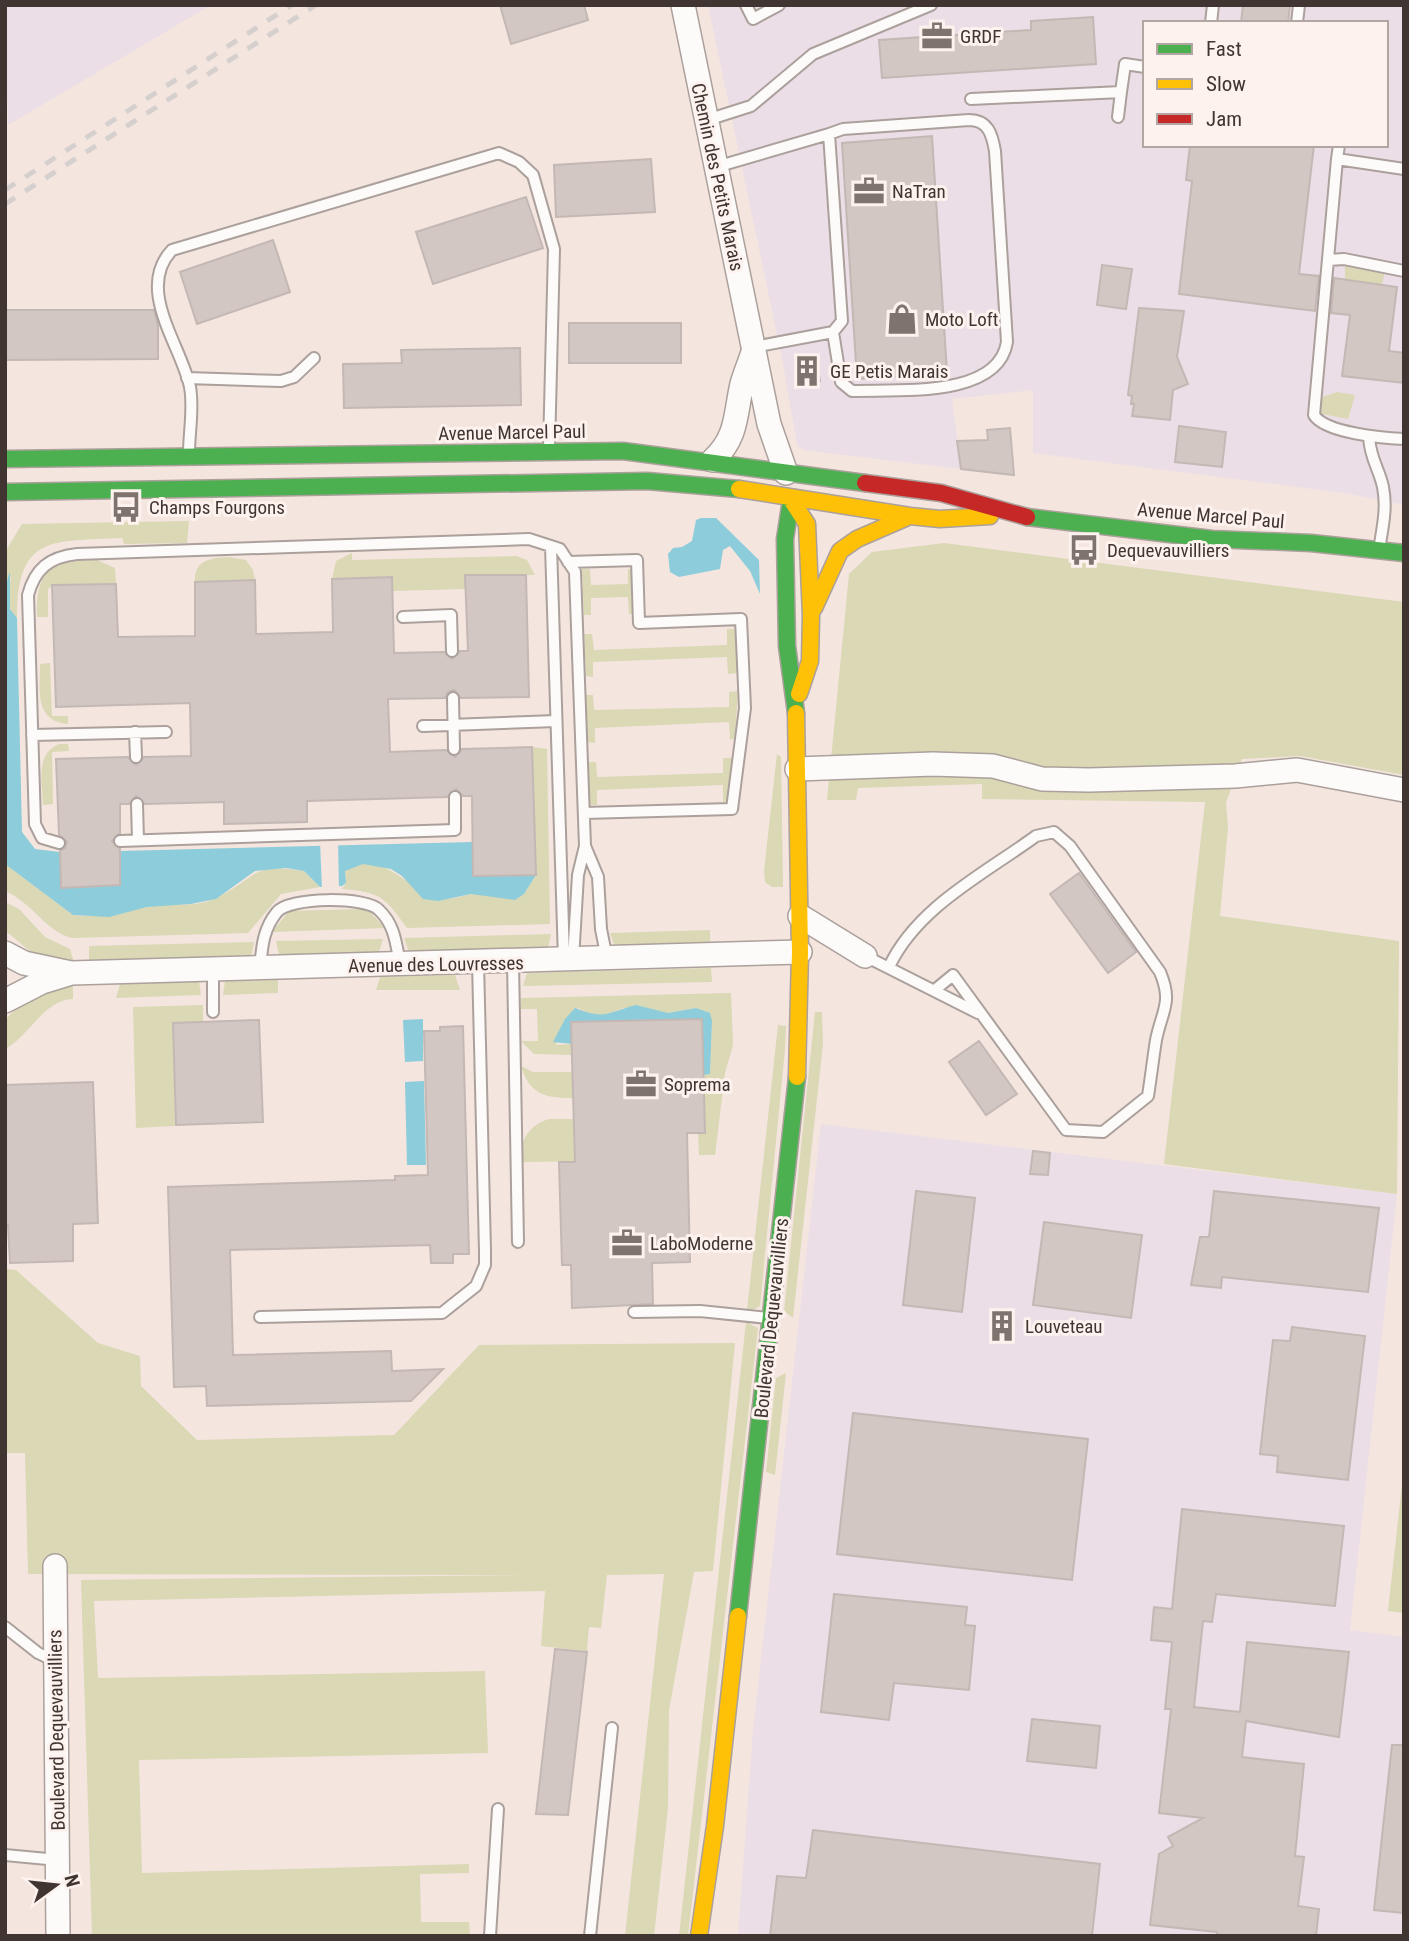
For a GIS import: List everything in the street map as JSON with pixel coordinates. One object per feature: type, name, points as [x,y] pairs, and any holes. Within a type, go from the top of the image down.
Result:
[{"type":"main road","name":"Avenue Marcel Paul","points":[[5,460],[623,450],[713,460],[786,474],[941,492],[1014,515]]},
{"type":"main road","points":[[786,474],[791,500]]},
{"type":"main road","name":"Avenue Marcel Paul","points":[[5,492],[647,481],[749,490],[791,500],[940,519],[1014,515],[1212,539],[1311,543],[1404,553]]},
{"type":"main road","name":"Boulevard Dequevauvilliers","points":[[791,500],[807,524],[811,615],[810,661],[805,683],[796,698]]},
{"type":"main road","name":"Boulevard Dequevauvilliers","points":[[699,1936],[715,1826],[797,1068],[800,916],[796,698],[787,646],[785,539],[791,500]]},
{"type":"main road","name":"Boulevard Dequevauvilliers","points":[[811,615],[840,551],[857,539],[911,516]]},
{"type":"street","name":"Chemin des Petits Marais","points":[[683,5],[771,433],[786,474]]},
{"type":"street","points":[[713,460],[727,448],[735,430],[742,385],[754,348]]},
{"type":"street","points":[[797,769],[933,764],[993,766],[1042,779],[1089,780],[1235,776],[1297,770],[1404,790]]},
{"type":"street","points":[[800,916],[865,956]]},
{"type":"street","name":"Avenue des Louvresses","points":[[5,955],[24,963],[71,973],[800,952]]},
{"type":"street","points":[[5,955],[11,978],[5,999]]},
{"type":"street","name":"Avenue des Louvresses","points":[[5,999],[42,982],[71,973]]},
{"type":"street","name":"Boulevard Dequevauvilliers","points":[[55,1566],[58,1936]]},
{"type":"lane","points":[[746,5],[753,19],[779,5]]},
{"type":"lane","points":[[707,120],[751,106],[813,54],[931,5]]},
{"type":"lane","points":[[1118,117],[1125,64],[1143,67]]},
{"type":"lane","points":[[971,99],[1121,92]]},
{"type":"lane","points":[[716,167],[843,129],[969,120],[978,120],[987,127],[995,150],[1007,342],[1000,361],[992,371],[975,382],[852,391],[841,382],[834,332]]},
{"type":"lane","points":[[754,348],[834,332],[842,321],[829,134]]},
{"type":"lane","points":[[1339,147],[1314,415],[1320,423],[1369,438],[1404,439]]},
{"type":"lane","points":[[188,458],[191,391],[157,288],[163,259],[172,250],[499,153],[519,162],[533,175],[554,249],[549,452]]},
{"type":"lane","points":[[1337,159],[1404,169]]},
{"type":"lane","points":[[1328,260],[1344,258],[1404,271]]},
{"type":"lane","points":[[187,378],[281,381],[294,377],[314,358]]},
{"type":"lane","points":[[1369,438],[1371,459],[1382,484],[1385,513],[1379,551]]},
{"type":"lane","points":[[59,843],[42,838],[35,824],[29,595],[37,572],[57,557],[223,548],[529,539],[560,549],[575,572],[585,846],[578,874],[569,960]]},
{"type":"lane","points":[[551,546],[556,721],[569,960]]},
{"type":"lane","points":[[568,562],[637,560],[639,623],[741,620],[745,708],[732,809],[584,813]]},
{"type":"lane","points":[[403,617],[451,615],[452,651]]},
{"type":"lane","points":[[453,698],[454,749]]},
{"type":"lane","points":[[423,726],[556,721]]},
{"type":"lane","points":[[135,732],[136,757]]},
{"type":"lane","points":[[32,735],[166,732]]},
{"type":"lane","points":[[120,841],[455,830],[455,797]]},
{"type":"lane","points":[[137,804],[138,840]]},
{"type":"lane","points":[[888,967],[899,945],[928,914],[1036,836],[1054,832],[1070,846],[1160,972],[1167,989],[1168,1003],[1156,1040],[1148,1096],[1103,1132],[1066,1130],[953,975],[936,989]]},
{"type":"lane","points":[[585,846],[598,877],[601,929],[607,959]]},
{"type":"lane","points":[[260,968],[265,932],[282,907],[297,902],[360,901],[377,907],[393,928],[400,964]]},
{"type":"lane","points":[[865,956],[936,989],[983,1016]]},
{"type":"lane","points":[[260,1317],[442,1313],[476,1286],[485,1258],[478,962]]},
{"type":"lane","points":[[513,962],[518,1242]]},
{"type":"lane","points":[[212,1012],[213,969]]},
{"type":"lane","points":[[634,1312],[700,1311],[771,1318]]},
{"type":"lane","points":[[5,1627],[38,1653],[56,1661]]},
{"type":"lane","points":[[590,1936],[612,1728]]},
{"type":"lane","points":[[490,1936],[498,1810]]},
{"type":"lane","points":[[5,1854],[58,1860]]},
{"type":"shaded area","points":[[5,5],[211,5],[8,125]]},
{"type":"shaded area","points":[[708,5],[1404,5],[1404,505],[1344,493],[1033,453],[1033,390],[952,399],[961,469],[803,450],[797,445],[783,363]]},
{"type":"shaded area","points":[[1345,265],[1385,270],[1382,285],[1345,280]]},
{"type":"shaded area","points":[[1337,392],[1355,395],[1348,419],[1322,414],[1317,406],[1322,397]]},
{"type":"shaded area","points":[[189,521],[187,543],[124,544],[122,538],[76,540],[44,548],[32,556],[24,570],[17,618],[13,614],[9,599],[11,577],[7,579],[5,586],[5,552],[22,524]]},
{"type":"shaded area","points":[[944,543],[1404,602],[1404,775],[1300,756],[1242,759],[1226,803],[1228,827],[1220,916],[1399,941],[1397,1194],[1164,1164],[1205,802],[982,799],[982,784],[858,788],[856,800],[827,800],[849,574],[872,552]]},
{"type":"shaded area","points":[[352,553],[352,560],[516,556],[527,560],[535,575],[465,575],[465,589],[392,591],[392,577],[332,579],[336,561]]},
{"type":"shaded area","points":[[215,558],[246,560],[253,570],[255,580],[195,582],[200,565]]},
{"type":"shaded area","points":[[97,560],[115,568],[116,584],[53,585],[48,589],[48,617],[37,617],[39,588],[49,571],[68,563]]},
{"type":"shaded area","points":[[582,569],[590,569],[591,585],[628,584],[628,569],[631,569],[632,614],[629,614],[628,597],[591,598],[591,615],[584,615]]},
{"type":"shaded area","points":[[727,629],[737,629],[738,673],[728,674],[727,657],[593,662],[593,677],[586,676],[584,634],[592,634],[594,650],[727,645]]},
{"type":"shaded area","points":[[50,663],[52,716],[68,716],[68,724],[49,717],[41,703],[40,664]]},
{"type":"shaded area","points":[[738,691],[735,738],[730,740],[729,722],[595,728],[595,743],[587,742],[586,695],[593,695],[594,710],[729,707],[729,692]]},
{"type":"shaded area","points":[[59,744],[68,744],[69,751],[52,752],[53,804],[43,805],[43,762],[51,749]]},
{"type":"shaded area","points":[[532,747],[547,749],[550,924],[407,928],[393,909],[380,898],[365,892],[342,889],[346,883],[345,871],[358,864],[371,863],[384,867],[433,896],[446,899],[473,894],[516,899],[524,894],[536,875]]},
{"type":"shaded area","points":[[777,754],[781,757],[783,887],[772,887],[765,882],[764,871]]},
{"type":"shaded area","points":[[723,758],[733,758],[728,801],[723,802],[723,785],[597,790],[597,805],[588,805],[588,762],[596,762],[597,777],[723,773]]},
{"type":"shaded area","points":[[5,864],[73,915],[83,916],[208,901],[263,870],[304,871],[320,887],[281,894],[248,933],[72,938],[54,930],[24,903],[5,891]]},
{"type":"shaded area","points":[[5,902],[19,909],[45,937],[70,949],[74,962],[35,955],[5,931]]},
{"type":"shaded area","points":[[361,909],[370,912],[385,928],[272,932],[289,911]]},
{"type":"shaded area","points":[[710,930],[710,944],[615,947],[610,933]]},
{"type":"shaded area","points":[[551,934],[548,948],[409,952],[404,938]]},
{"type":"shaded area","points":[[383,939],[379,952],[279,955],[276,941]]},
{"type":"shaded area","points":[[254,942],[251,957],[89,961],[89,946]]},
{"type":"shaded area","points":[[711,968],[712,982],[523,986],[527,973]]},
{"type":"shaded area","points":[[455,975],[460,990],[376,990],[380,977]]},
{"type":"shaded area","points":[[278,980],[278,993],[223,995],[225,981]]},
{"type":"shaded area","points":[[199,981],[201,995],[116,998],[120,984]]},
{"type":"shaded area","points":[[64,985],[73,986],[73,999],[53,1005],[5,1049],[5,1020],[32,998]]},
{"type":"shaded area","points":[[731,993],[733,1045],[725,1073],[715,1155],[699,1155],[698,1133],[705,1132],[704,1075],[710,1074],[712,1021],[696,1008],[668,1013],[624,1008],[606,1015],[593,1016],[578,1008],[565,1019],[556,1045],[572,1044],[572,1055],[534,1054],[521,1041],[538,1041],[537,1009],[521,1009],[521,998]]},
{"type":"shaded area","points":[[203,1005],[203,1022],[173,1023],[175,1126],[136,1128],[133,1007]]},
{"type":"shaded area","points":[[815,1012],[822,1012],[823,1044],[793,1318],[784,1311]]},
{"type":"shaded area","points":[[778,1025],[786,1026],[785,1049],[760,1306],[747,1310]]},
{"type":"shaded area","points":[[521,1066],[533,1072],[572,1072],[573,1098],[540,1093],[529,1083]]},
{"type":"shaded area","points":[[549,1119],[573,1119],[575,1136],[688,1133],[687,1160],[521,1162],[521,1148],[527,1135],[536,1125]]},
{"type":"shaded area","points":[[821,1124],[1397,1194],[1350,1630],[1404,1637],[1404,1936],[738,1936],[753,1731]]},
{"type":"shaded area","points":[[5,1269],[16,1270],[98,1343],[140,1356],[141,1386],[197,1440],[394,1435],[479,1345],[735,1343],[713,1571],[694,1572],[669,1710],[668,1808],[654,1936],[625,1936],[664,1574],[607,1575],[601,1628],[589,1627],[587,1651],[541,1646],[545,1591],[94,1601],[98,1678],[485,1671],[488,1753],[139,1760],[142,1873],[469,1864],[469,1873],[420,1874],[421,1922],[469,1922],[470,1936],[92,1936],[81,1580],[527,1575],[28,1574],[25,1453],[5,1453]]},
{"type":"shaded area","points":[[746,1322],[758,1328],[688,1936],[679,1936]]},
{"type":"shaded area","points":[[786,1373],[775,1475],[766,1472],[776,1378]]},
{"type":"shaded area","points":[[1404,1466],[1404,1613],[1388,1611]]},
{"type":"water","points":[[716,518],[759,560],[760,594],[750,571],[730,546],[723,550],[720,569],[679,577],[670,572],[668,554],[673,548],[682,547],[692,541],[696,520]]},
{"type":"water","points":[[10,572],[10,609],[17,618],[22,832],[35,849],[60,852],[61,887],[120,885],[120,851],[472,842],[473,875],[536,875],[524,894],[515,900],[471,894],[438,901],[423,899],[402,876],[391,869],[363,864],[345,871],[346,883],[342,886],[320,887],[304,871],[286,868],[255,871],[216,899],[147,907],[109,917],[73,915],[5,864],[5,586]]},
{"type":"water","points":[[636,1005],[668,1013],[696,1008],[710,1013],[710,1074],[704,1075],[702,1019],[572,1022],[572,1044],[553,1042],[565,1019],[575,1008],[600,1014]]},
{"type":"water","points":[[423,1019],[423,1061],[405,1062],[403,1020]]},
{"type":"water","points":[[424,1081],[426,1165],[407,1165],[405,1082]]},
{"type":"pier","points":[[320,841],[338,841],[339,890],[322,890]]},
{"type":"building","points":[[500,5],[584,5],[588,20],[511,44]]},
{"type":"building","points":[[1243,5],[1290,5],[1288,21],[1241,21]]},
{"type":"building","points":[[1093,17],[1096,64],[882,78],[879,40],[1031,30],[1031,21]]},
{"type":"building","points":[[932,136],[947,373],[857,379],[842,143]]},
{"type":"building","points":[[1190,147],[1314,147],[1299,274],[1319,276],[1315,311],[1179,294],[1192,181],[1186,180]]},
{"type":"building","points":[[651,159],[655,212],[556,217],[554,165]]},
{"type":"building","points":[[526,197],[543,248],[433,284],[416,232]]},
{"type":"building","points":[[273,240],[290,292],[197,324],[180,272]]},
{"type":"building","points":[[1102,265],[1132,269],[1126,309],[1097,305]]},
{"type":"building","points":[[1334,278],[1397,287],[1389,351],[1404,353],[1404,383],[1342,376],[1350,315],[1331,313]]},
{"type":"building","points":[[1139,308],[1184,311],[1177,357],[1188,384],[1173,390],[1170,420],[1132,416],[1134,404],[1131,404],[1132,396],[1128,395]]},
{"type":"building","points":[[5,310],[154,310],[158,325],[158,359],[5,360]]},
{"type":"building","points":[[569,323],[681,323],[681,363],[569,363]]},
{"type":"building","points":[[520,348],[521,405],[344,408],[343,364],[402,363],[401,350]]},
{"type":"building","name":"GE Petis Marais","points":[[815,356],[820,381],[800,385],[795,360]]},
{"type":"building","points":[[1179,426],[1226,432],[1222,467],[1175,462]]},
{"type":"building","points":[[1010,428],[1014,475],[961,469],[957,441],[988,440],[987,430]]},
{"type":"building","points":[[465,575],[526,575],[529,697],[461,698],[454,690],[448,692],[445,698],[388,699],[390,752],[446,750],[455,757],[462,749],[532,747],[536,875],[473,876],[472,796],[463,796],[456,789],[447,797],[307,801],[307,822],[224,824],[224,802],[145,804],[136,796],[129,804],[120,804],[120,833],[112,841],[120,849],[120,885],[61,888],[60,851],[65,848],[67,842],[59,835],[56,759],[128,757],[136,765],[144,757],[191,756],[190,703],[56,707],[52,585],[116,584],[118,637],[195,636],[195,582],[255,580],[256,634],[333,632],[332,579],[392,577],[394,653],[444,652],[452,659],[460,651],[468,651]]},
{"type":"building","points":[[1079,873],[1136,952],[1108,973],[1050,894]]},
{"type":"building","points":[[702,1019],[705,1133],[687,1133],[690,1262],[652,1263],[653,1304],[572,1308],[571,1265],[562,1265],[559,1162],[575,1162],[571,1022]]},
{"type":"building","points":[[259,1020],[263,1122],[176,1125],[173,1023]]},
{"type":"building","points":[[463,1026],[469,1254],[453,1254],[453,1263],[431,1263],[430,1245],[230,1250],[233,1355],[391,1351],[392,1371],[443,1369],[411,1401],[207,1406],[206,1386],[174,1387],[168,1187],[395,1180],[395,1176],[428,1175],[424,1031]]},
{"type":"building","points":[[979,1041],[1017,1094],[986,1115],[949,1062]]},
{"type":"building","points":[[93,1082],[98,1223],[73,1224],[73,1261],[10,1263],[8,1225],[5,1225],[5,1085]]},
{"type":"building","points":[[1033,1151],[1050,1153],[1048,1175],[1030,1174]]},
{"type":"building","points":[[916,1191],[975,1198],[962,1312],[903,1305]]},
{"type":"building","points":[[1214,1191],[1379,1208],[1368,1292],[1222,1277],[1221,1288],[1191,1285],[1200,1237],[1209,1237]]},
{"type":"building","points":[[1044,1222],[1142,1235],[1131,1318],[1033,1305]]},
{"type":"building","points":[[1292,1327],[1365,1336],[1348,1480],[1277,1472],[1278,1456],[1260,1454],[1273,1340],[1290,1341]]},
{"type":"building","points":[[853,1413],[1088,1439],[1072,1580],[837,1554]]},
{"type":"building","points":[[1182,1509],[1344,1526],[1335,1606],[1216,1594],[1212,1622],[1203,1621],[1194,1707],[1240,1712],[1247,1642],[1349,1652],[1339,1737],[1246,1721],[1242,1757],[1304,1764],[1295,1856],[1304,1857],[1298,1906],[1319,1909],[1316,1936],[1217,1936],[1217,1932],[1150,1925],[1159,1854],[1173,1846],[1168,1837],[1203,1818],[1159,1813],[1171,1709],[1165,1709],[1172,1642],[1151,1640],[1154,1607],[1172,1609]]},
{"type":"building","points":[[834,1594],[967,1607],[965,1625],[975,1626],[969,1690],[894,1683],[889,1720],[821,1712]]},
{"type":"building","points":[[555,1649],[587,1652],[568,1815],[536,1814]]},
{"type":"building","points":[[1032,1719],[1100,1726],[1096,1768],[1027,1761]]},
{"type":"building","points":[[1392,1745],[1404,1745],[1404,1913],[1374,1910]]},
{"type":"building","points":[[813,1830],[1100,1864],[1092,1936],[770,1936],[777,1876],[806,1878]]},
{"type":"railway","points":[[5,190],[292,5]]},
{"type":"railway","points":[[5,204],[316,5]]},
{"type":"traffic: fast","points":[[5,459],[623,451],[865,483]]},
{"type":"traffic: fast","points":[[5,492],[647,481],[739,489]]},
{"type":"traffic: fast","points":[[791,500],[785,539],[787,646],[796,713]]},
{"type":"traffic: fast","points":[[1027,517],[1212,539],[1311,543],[1404,553]]},
{"type":"traffic: fast","points":[[738,1616],[797,1077]]},
{"type":"traffic: slow","points":[[739,489],[910,516],[940,519],[990,516]]},
{"type":"traffic: slow","points":[[792,501],[807,524],[811,615],[810,661],[799,694]]},
{"type":"traffic: slow","points":[[814,608],[840,551],[857,539],[910,516]]},
{"type":"traffic: slow","points":[[796,713],[800,952],[797,1077]]},
{"type":"traffic: slow","points":[[699,1936],[715,1826],[738,1616]]},
{"type":"traffic: jam","points":[[865,483],[941,493],[1027,517]]},
{"type":"place","name":"GRDF","points":[[937,36]]},
{"type":"place","name":"NaTran","points":[[869,191]]},
{"type":"place","name":"Moto Loft","points":[[902,319]]},
{"type":"place","name":"GE Petis Marais","points":[[807,371]]},
{"type":"place","name":"Champs Fourgons","points":[[126,507]]},
{"type":"place","name":"Dequevauvilliers","points":[[1084,550]]},
{"type":"place","name":"Soprema","points":[[641,1084]]},
{"type":"place","name":"LaboModerne","points":[[627,1243]]},
{"type":"place","name":"Louveteau","points":[[1002,1326]]}]
